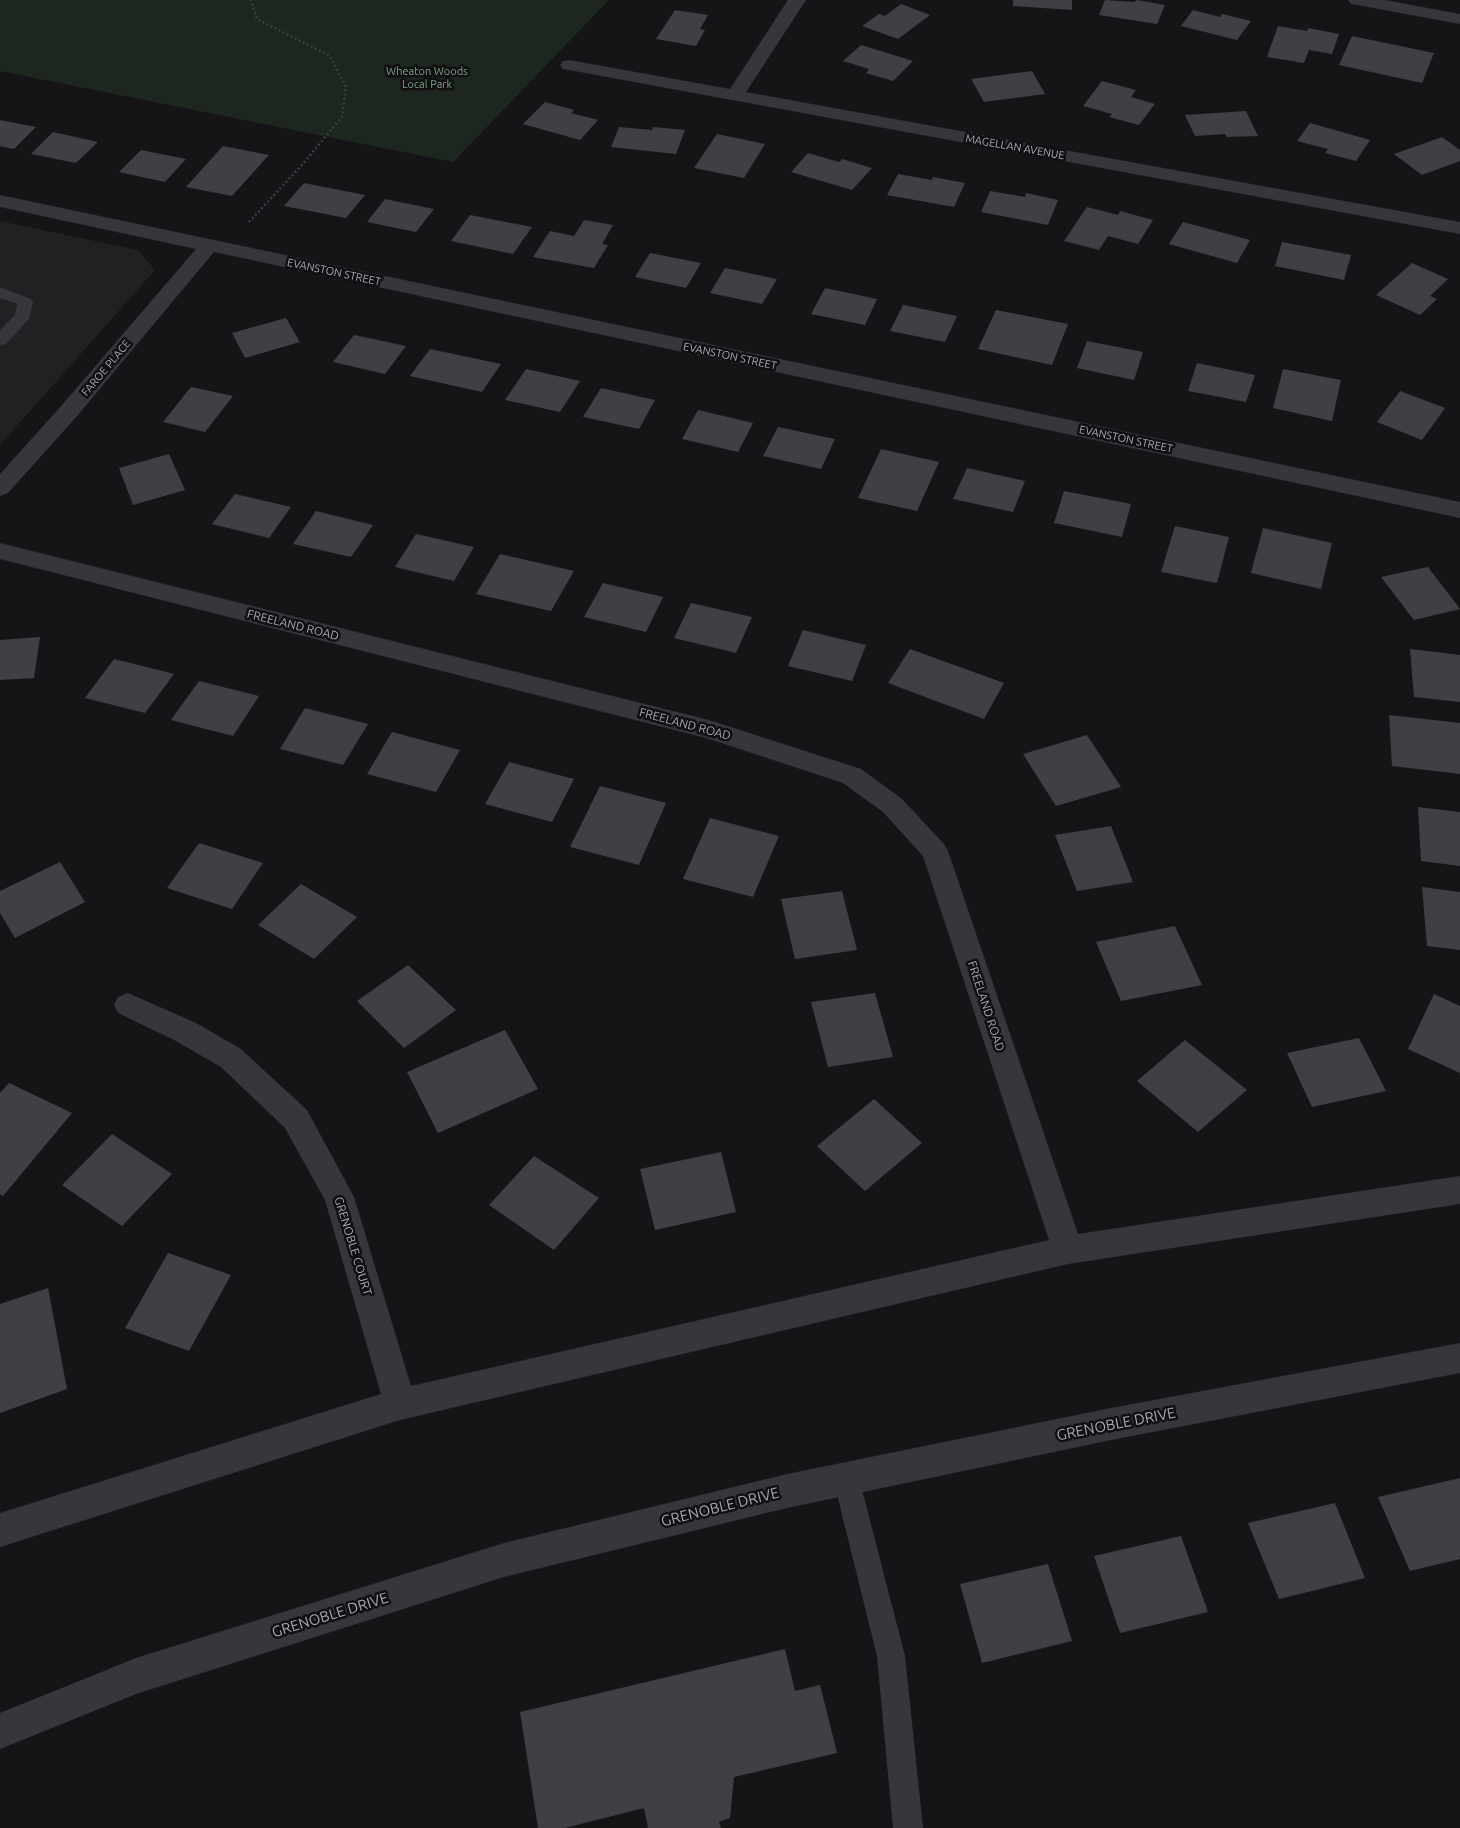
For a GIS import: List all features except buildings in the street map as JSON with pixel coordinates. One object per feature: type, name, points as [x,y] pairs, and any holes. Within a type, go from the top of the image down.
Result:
[{"type":"street","points":[[735,95],[797,0]]},
{"type":"street","points":[[1356,0],[1460,19]]},
{"type":"street","name":"MAGELLAN AVENUE","points":[[569,65],[1460,228]]},
{"type":"street","name":"EVANSTON STREET","points":[[0,201],[1460,510]]},
{"type":"street","name":"FAROE PLACE","points":[[0,488],[217,247]]},
{"type":"street","name":"FREELAND ROAD","points":[[0,551],[709,729],[852,776],[892,805],[935,851],[1068,1250]]},
{"type":"street","name":"GRENOBLE COURT","points":[[128,1005],[186,1032],[231,1058],[296,1119],[339,1197],[400,1404]]},
{"type":"street","points":[[0,1530],[400,1404],[1068,1250],[1460,1190]]},
{"type":"street","name":"GRENOBLE DRIVE","points":[[0,1731],[136,1676],[504,1560],[846,1478],[1111,1424],[1460,1358]]},
{"type":"lane","points":[[0,292],[25,302],[23,316],[0,340]]},
{"type":"lane","points":[[846,1478],[891,1656],[908,1828]]},
{"type":"path","points":[[217,247],[301,166],[342,116],[346,86],[330,56],[257,19],[251,0]]},
{"type":"shaded area","points":[[0,221],[138,250],[155,270],[0,445]]},
{"type":"green space","name":"Wheaton Woods Local Park","points":[[0,0],[609,0],[453,162],[0,71]]}]
